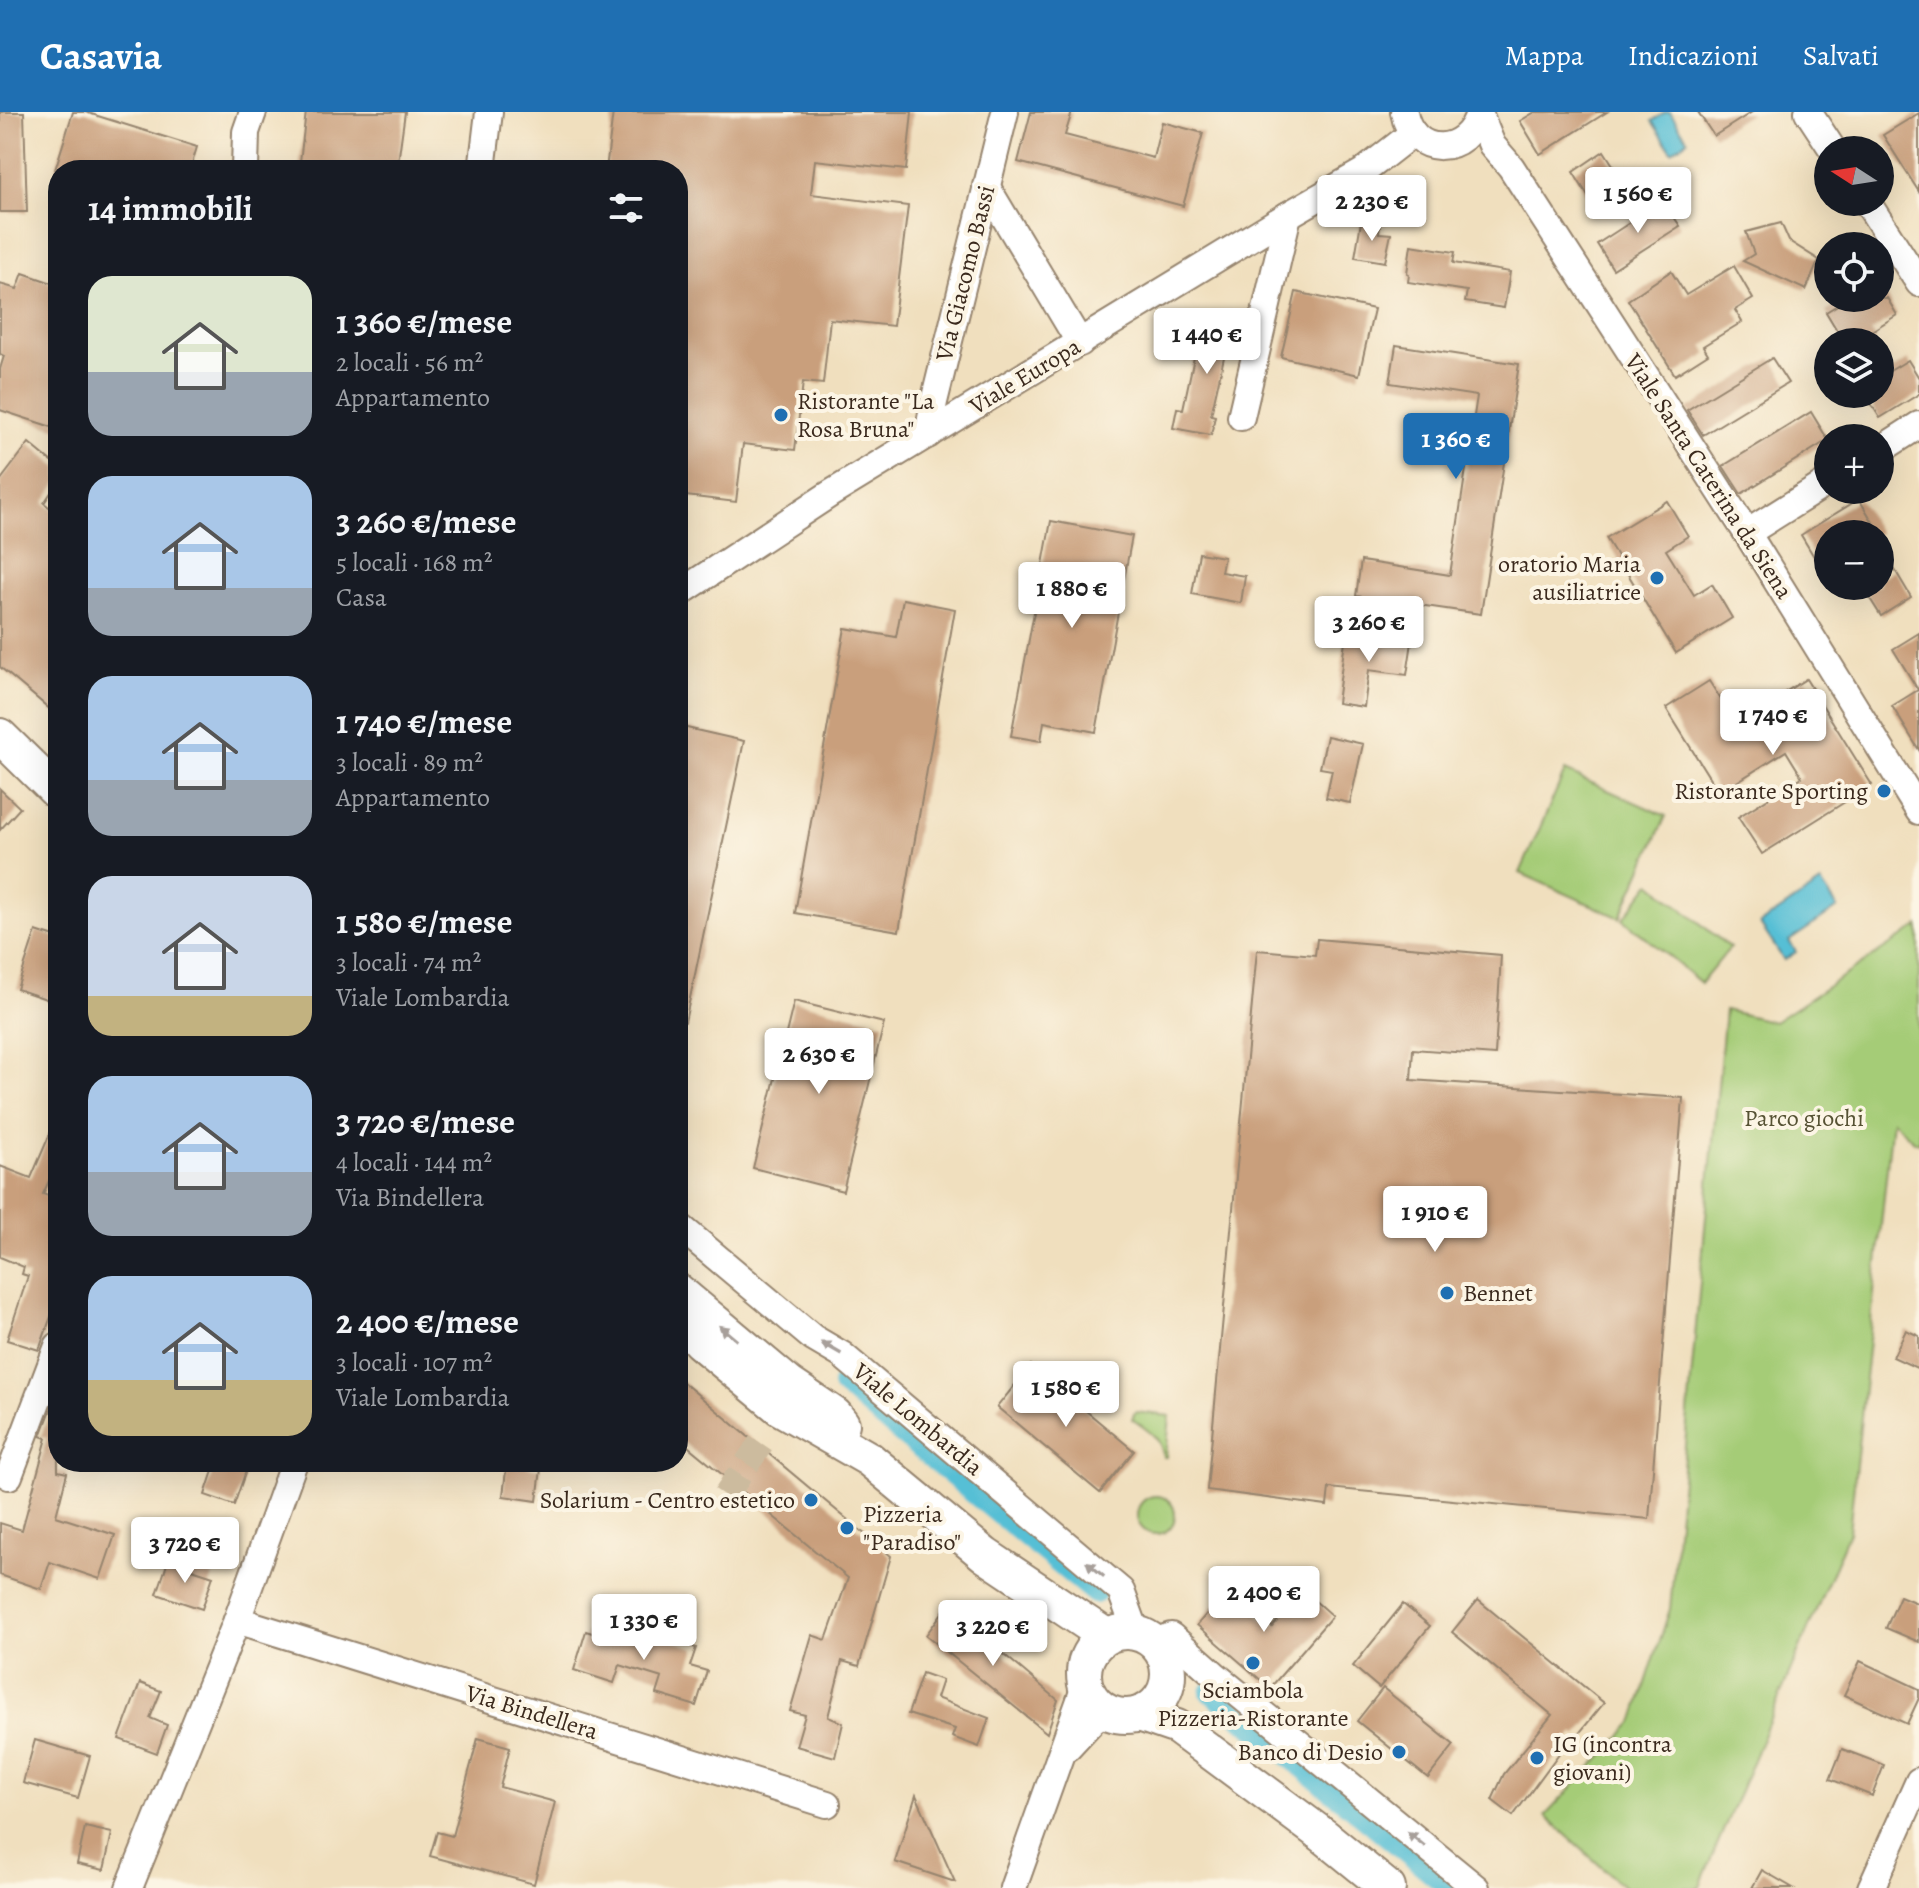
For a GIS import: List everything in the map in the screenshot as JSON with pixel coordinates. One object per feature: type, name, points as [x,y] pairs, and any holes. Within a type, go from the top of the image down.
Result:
[{"type":"main road","points":[[11,748],[48,778]]},
{"type":"main road","points":[[11,748],[48,783]]},
{"type":"main road","points":[[688,1299],[789,1384],[835,1415],[869,1459]]},
{"type":"main road","points":[[688,1329],[780,1408],[869,1459],[1112,1661],[1122,1716],[1139,1714],[1155,1704],[1166,1688],[1168,1675],[1162,1651],[1112,1661]]},
{"type":"main road","points":[[1166,1688],[1324,1836]]},
{"type":"main road","points":[[1139,1714],[1177,1727],[1324,1836],[1388,1888]]},
{"type":"street","points":[[245,160],[246,132],[253,112]]},
{"type":"street","points":[[483,160],[489,112]]},
{"type":"street","name":"Via Giacomo Bassi","points":[[928,435],[1005,112]]},
{"type":"street","points":[[1808,112],[1824,136]]},
{"type":"street","points":[[1450,145],[1466,137],[1479,113]]},
{"type":"street","name":"Viale Santa Caterina da Siena","points":[[1479,113],[1492,145],[1511,167],[1747,533],[1919,811]]},
{"type":"street","points":[[1408,123],[1426,143],[1492,145]]},
{"type":"street","name":"Viale Europa","points":[[688,587],[830,494],[1363,172],[1408,123]]},
{"type":"street","points":[[986,186],[1080,343]]},
{"type":"street","points":[[1241,417],[1288,215]]},
{"type":"street","points":[[1876,216],[1919,283]]},
{"type":"street","points":[[1894,441],[1919,425]]},
{"type":"street","points":[[1747,533],[1814,491]]},
{"type":"street","name":"Viale Lombardia","points":[[688,1233],[813,1338],[842,1355],[1121,1591],[1112,1661]]},
{"type":"street","points":[[9,1476],[48,1373]]},
{"type":"street","points":[[129,1888],[237,1620],[290,1472]]},
{"type":"street","name":"Via Bindellera","points":[[237,1620],[827,1804]]},
{"type":"street","points":[[1013,1888],[1060,1756],[1112,1661],[1171,1636],[1476,1888]]},
{"type":"street","points":[[1871,1888],[1919,1781]]},
{"type":"green space","points":[[1565,771],[1666,816],[1620,918],[1520,873]]},
{"type":"green space","points":[[1651,883],[1730,948],[1701,983],[1623,919]]},
{"type":"green space","name":"Parco giochi","points":[[1919,926],[1919,1143],[1892,1120],[1849,1532],[1699,1888],[1625,1888],[1545,1816],[1633,1723],[1670,1609],[1725,1010],[1774,1022]]},
{"type":"green space","points":[[1135,1412],[1170,1416],[1166,1457],[1163,1457],[1160,1444],[1153,1435],[1132,1419]]},
{"type":"green space","points":[[1156,1496],[1170,1501],[1175,1515],[1170,1529],[1156,1534],[1142,1529],[1137,1515],[1142,1501]]},
{"type":"water","points":[[1670,112],[1688,140],[1672,151],[1652,121]]},
{"type":"water","points":[[1821,883],[1838,908],[1789,941],[1796,952],[1784,960],[1760,924]]},
{"type":"building","points":[[0,112],[24,112],[27,212],[0,212]]},
{"type":"building","points":[[73,112],[85,112],[197,147],[193,160],[58,160]]},
{"type":"building","points":[[306,112],[405,112],[398,160],[300,160]]},
{"type":"building","points":[[613,112],[912,112],[906,170],[815,160],[811,194],[908,206],[893,326],[830,319],[823,384],[803,382],[795,450],[743,444],[736,502],[688,496],[688,160],[607,160]]},
{"type":"building","points":[[1031,112],[1072,112],[1065,135],[1153,158],[1162,122],[1203,133],[1183,206],[1018,162]]},
{"type":"building","points":[[1535,112],[1607,112],[1540,154],[1520,121]]},
{"type":"building","points":[[1698,112],[1752,112],[1714,136]]},
{"type":"building","points":[[1919,113],[1919,192],[1894,152],[1894,136],[1883,135]]},
{"type":"building","points":[[1604,151],[1620,176],[1588,196],[1573,172]]},
{"type":"building","points":[[1663,201],[1680,226],[1613,269],[1597,244]]},
{"type":"building","points":[[1361,222],[1380,225],[1379,233],[1391,234],[1385,262],[1355,257]]},
{"type":"building","points":[[1781,223],[1789,241],[1814,257],[1814,272],[1806,290],[1743,261],[1754,254],[1746,232]]},
{"type":"building","points":[[1411,245],[1455,252],[1453,263],[1510,272],[1504,308],[1465,302],[1467,291],[1408,282]]},
{"type":"building","points":[[1734,266],[1753,299],[1735,310],[1742,322],[1703,346],[1708,354],[1675,375],[1628,300],[1671,271],[1686,295]]},
{"type":"building","points":[[23,273],[48,282],[48,426],[0,410],[0,369],[4,356],[0,354],[0,284],[17,289]]},
{"type":"building","points":[[1296,292],[1374,309],[1359,375],[1281,357]]},
{"type":"building","points":[[1894,310],[1897,315],[1876,328],[1836,328],[1826,312]]},
{"type":"building","points":[[1202,320],[1245,329],[1240,351],[1226,348],[1211,415],[1215,416],[1211,435],[1173,428],[1177,408],[1183,409]]},
{"type":"building","points":[[1396,345],[1519,364],[1481,614],[1356,596],[1361,561],[1450,575],[1477,396],[1390,383]]},
{"type":"building","points":[[1772,358],[1788,383],[1703,435],[1687,410]]},
{"type":"building","points":[[1908,360],[1919,378],[1919,394],[1880,418],[1874,408],[1894,408],[1894,368]]},
{"type":"building","points":[[1811,412],[1818,424],[1814,424],[1814,449],[1741,494],[1723,466]]},
{"type":"building","points":[[29,443],[48,459],[48,497],[44,503],[48,506],[48,708],[0,667],[0,481]]},
{"type":"building","name":"oratorio Maria ausiliatrice","points":[[1667,501],[1688,536],[1666,550],[1694,595],[1712,584],[1732,618],[1676,653],[1606,538]]},
{"type":"building","points":[[1851,504],[1862,504],[1872,520],[1825,520]]},
{"type":"building","points":[[1051,521],[1132,536],[1096,732],[1044,722],[1041,741],[1011,736]]},
{"type":"building","points":[[1814,527],[1814,557],[1801,535]]},
{"type":"building","points":[[1199,553],[1224,557],[1221,572],[1245,576],[1241,603],[1192,594]]},
{"type":"building","points":[[1894,571],[1911,597],[1881,616],[1871,600],[1894,600]]},
{"type":"building","points":[[903,599],[955,609],[899,931],[795,913],[845,628],[896,637]]},
{"type":"building","points":[[1346,633],[1412,642],[1407,675],[1369,670],[1364,707],[1337,703]]},
{"type":"building","points":[[1919,633],[1919,750],[1892,706],[1918,690],[1893,649]]},
{"type":"building","points":[[1806,679],[1872,785],[1762,854],[1738,817],[1802,777],[1786,751],[1719,793],[1666,708],[1709,681],[1736,723]]},
{"type":"building","points":[[688,728],[744,741],[688,1008]]},
{"type":"building","points":[[1327,736],[1363,744],[1350,803],[1326,798],[1332,770],[1320,768]]},
{"type":"building","points":[[0,789],[20,808],[0,830]]},
{"type":"building","points":[[36,931],[48,935],[48,1000],[17,989]]},
{"type":"building","name":"Bennet","points":[[1317,939],[1501,955],[1495,1055],[1413,1049],[1411,1080],[1683,1098],[1649,1519],[1329,1488],[1327,1506],[1207,1490],[1257,950],[1315,955]]},
{"type":"building","points":[[794,1001],[884,1023],[843,1191],[753,1168]]},
{"type":"building","points":[[48,1138],[48,1183],[43,1194],[48,1196],[48,1325],[39,1350],[7,1340],[28,1276],[22,1274],[24,1267],[0,1257],[0,1166],[31,1178]]},
{"type":"building","points":[[1906,1330],[1919,1336],[1919,1369],[1893,1357]]},
{"type":"building","points":[[1031,1365],[1134,1451],[1100,1493],[997,1407]]},
{"type":"building","points":[[688,1386],[891,1556],[859,1666],[842,1661],[828,1717],[843,1723],[835,1757],[796,1746],[805,1715],[790,1711],[812,1635],[826,1640],[848,1578],[688,1446]]},
{"type":"building","points":[[48,1418],[48,1472],[67,1473],[56,1516],[115,1535],[100,1579],[50,1562],[41,1589],[0,1575],[0,1523],[22,1530],[47,1438],[41,1436]]},
{"type":"building","points":[[213,1472],[246,1472],[234,1505],[205,1495]]},
{"type":"building","points":[[506,1472],[541,1472],[537,1501],[503,1496]]},
{"type":"building","points":[[168,1561],[213,1576],[202,1609],[157,1594]]},
{"type":"building","points":[[1228,1589],[1272,1627],[1304,1591],[1332,1616],[1270,1688],[1197,1625]]},
{"type":"building","points":[[1900,1596],[1919,1604],[1919,1642],[1886,1628]]},
{"type":"building","points":[[1478,1600],[1604,1703],[1577,1736],[1574,1733],[1513,1816],[1492,1800],[1504,1774],[1552,1715],[1452,1632]]},
{"type":"building","points":[[1403,1604],[1430,1626],[1379,1688],[1353,1666]]},
{"type":"building","points":[[947,1606],[1058,1700],[1047,1733],[926,1635]]},
{"type":"building","points":[[625,1626],[696,1648],[690,1666],[707,1671],[696,1706],[657,1694],[662,1678],[620,1665],[614,1683],[574,1670],[586,1631],[620,1642]]},
{"type":"building","points":[[1860,1661],[1919,1689],[1919,1698],[1907,1724],[1844,1695]]},
{"type":"building","points":[[922,1673],[942,1680],[936,1698],[989,1718],[979,1747],[952,1737],[955,1729],[908,1714]]},
{"type":"building","points":[[140,1683],[161,1691],[150,1718],[167,1725],[157,1753],[119,1739]]},
{"type":"building","points":[[1383,1688],[1454,1745],[1428,1778],[1357,1721]]},
{"type":"building","points":[[478,1738],[510,1747],[500,1787],[555,1802],[534,1884],[430,1856],[437,1832],[452,1836]]},
{"type":"building","points":[[35,1740],[90,1756],[78,1798],[23,1783]]},
{"type":"building","points":[[1842,1749],[1884,1765],[1872,1796],[1830,1779]]},
{"type":"building","points":[[916,1795],[955,1882],[895,1862]]},
{"type":"building","points":[[85,1827],[112,1833],[104,1870],[77,1864]]},
{"type":"building","points":[[1762,1870],[1793,1888],[1752,1888]]},
{"type":"waterway","points":[[843,1385],[1095,1593]]},
{"type":"waterway","points":[[1211,1692],[1451,1888]]},
{"type":"tunnel","points":[[725,1496],[761,1443]]},
{"type":"place","name":"Ristorante \"La Rosa Bruna\"","points":[[781,415]]},
{"type":"place","name":"oratorio Maria ausiliatrice","points":[[1657,578]]},
{"type":"place","name":"Ristorante Sporting","points":[[1884,791]]},
{"type":"place","name":"Bennet","points":[[1447,1293]]},
{"type":"place","name":"Solarium - Centro estetico","points":[[811,1500]]},
{"type":"place","name":"Pizzeria \"Paradiso\"","points":[[847,1528]]},
{"type":"place","name":"Sciambola Pizzeria-Ristorante","points":[[1253,1663]]},
{"type":"place","name":"Banco di Desio","points":[[1399,1752]]},
{"type":"place","name":"IG (incontra giovani)","points":[[1537,1758]]}]
